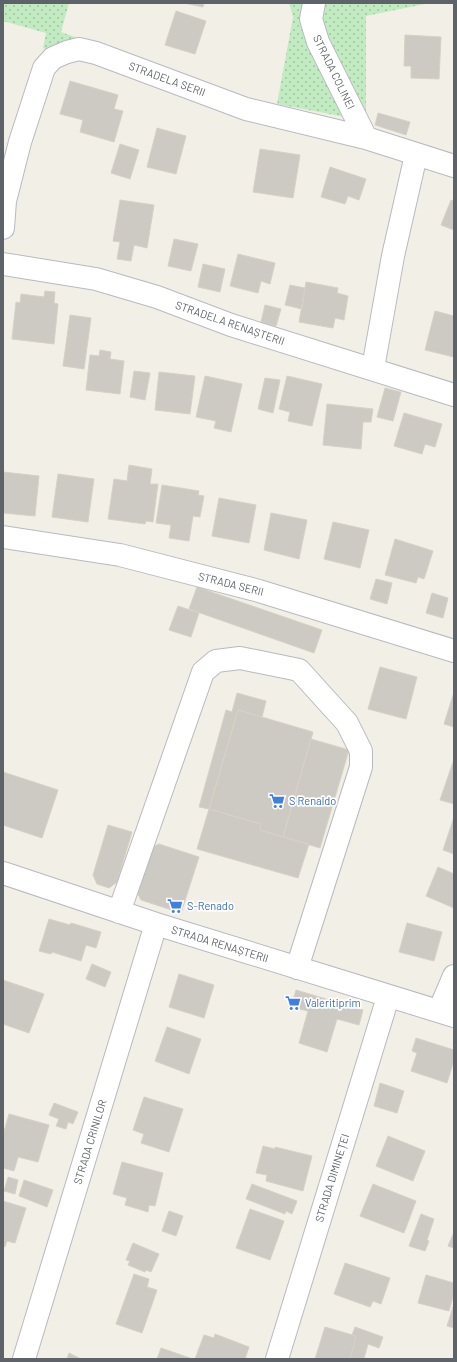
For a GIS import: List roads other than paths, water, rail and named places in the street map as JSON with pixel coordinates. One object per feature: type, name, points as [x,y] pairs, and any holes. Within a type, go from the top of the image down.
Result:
[{"type":"street","name":"STRADA COLINEI","points":[[314,3],[311,19],[318,42],[366,138]]},
{"type":"street","name":"STRADELA SERII","points":[[3,228],[5,201],[20,142],[44,68],[52,58],[79,49],[96,53],[246,109],[366,138],[454,166]]},
{"type":"street","points":[[373,368],[393,256],[416,155]]},
{"type":"street","name":"STRADELA RENAȘTERII","points":[[3,264],[96,279],[157,297],[231,325],[373,368],[454,395]]},
{"type":"street","name":"STRADA SERII","points":[[3,537],[120,555],[259,591],[454,651]]},
{"type":"street","points":[[119,912],[203,672],[216,661],[240,658],[299,670],[347,723],[361,751],[362,767],[297,968]]},
{"type":"street","name":"STRADA RENAȘTERII","points":[[3,873],[156,924],[388,997],[446,1013],[454,976]]},
{"type":"street","name":"STRADA CRINILOR","points":[[24,1359],[156,924]]},
{"type":"street","name":"STRADA DIMINEȚEI","points":[[277,1359],[388,997]]},
{"type":"place","name":"S Renaldo","points":[[277,801]]},
{"type":"place","name":"S-Renado","points":[[175,906]]},
{"type":"place","name":"Valeritiprim","points":[[293,1003]]}]
